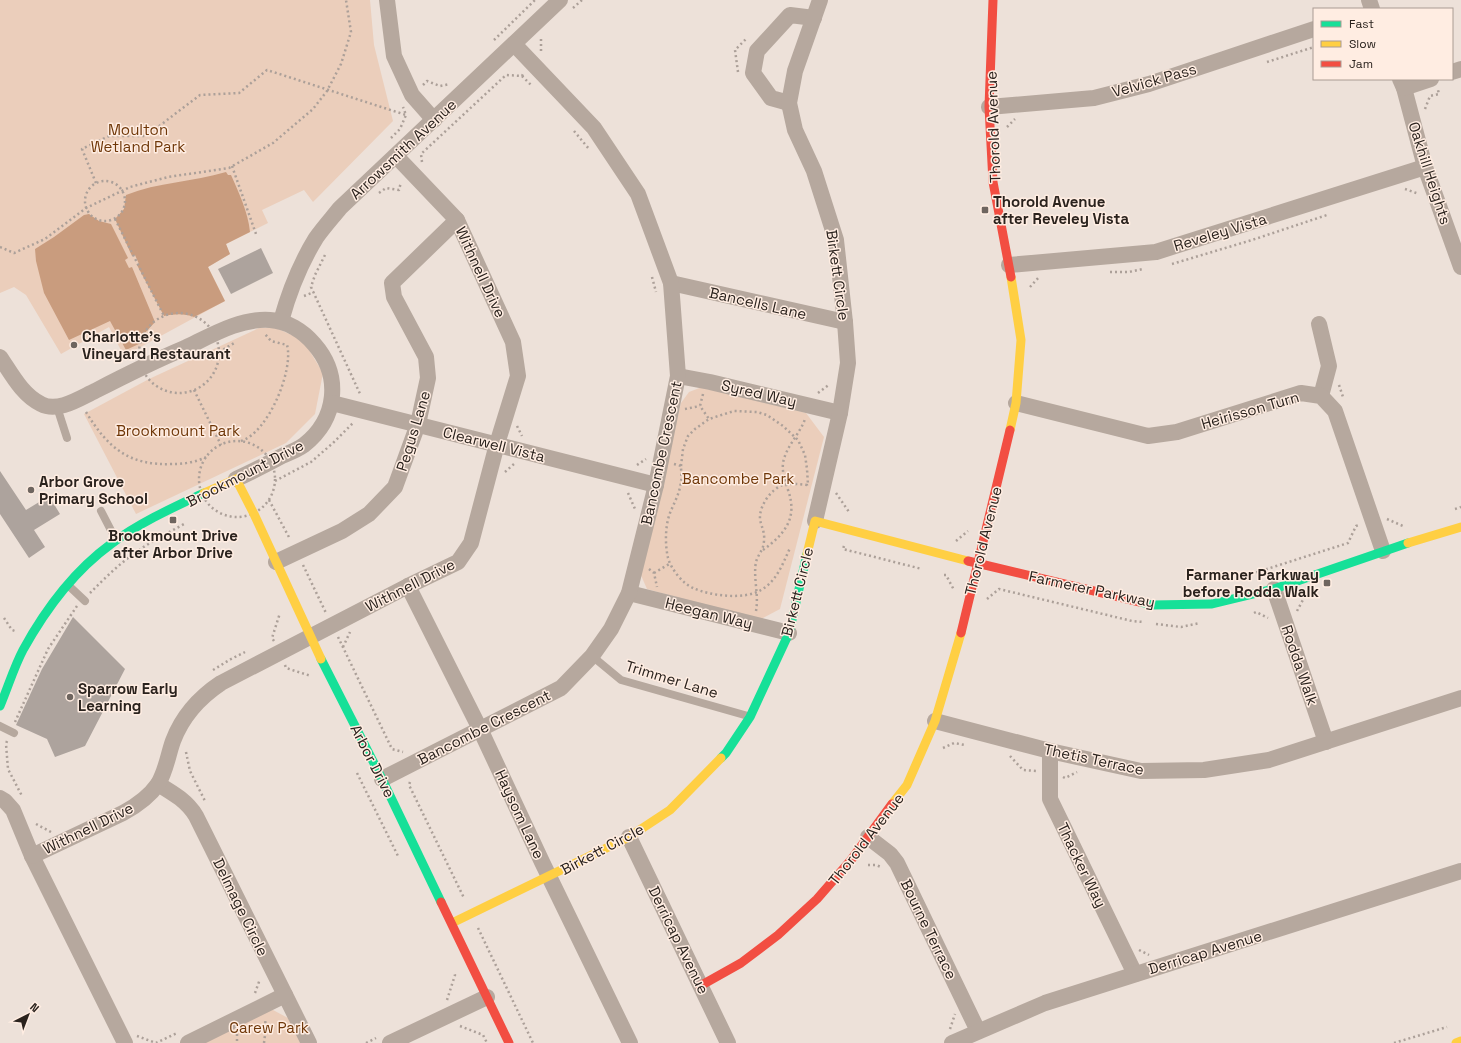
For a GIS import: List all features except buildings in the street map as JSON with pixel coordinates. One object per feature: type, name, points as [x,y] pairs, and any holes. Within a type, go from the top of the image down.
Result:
[{"type":"street","points":[[387,0],[394,56],[406,98],[434,120]]},
{"type":"street","name":"Arrowsmith Avenue","points":[[281,321],[289,293],[298,272],[317,237],[340,208],[560,0]]},
{"type":"street","name":"Birkett Circle","points":[[452,924],[629,837],[670,810],[726,753],[750,717],[789,634],[840,413],[848,363],[846,322],[836,240],[814,171],[795,130],[789,103],[795,71],[820,0]]},
{"type":"street","name":"Thorold Avenue","points":[[700,986],[741,963],[778,935],[817,899],[849,863],[907,785],[935,721],[957,649],[1016,403],[1021,340],[1009,265],[993,182],[988,107],[993,0]]},
{"type":"street","points":[[789,103],[771,98],[753,73],[757,51],[790,15],[814,18]]},
{"type":"street","name":"Velvick Pass","points":[[988,107],[1094,98],[1149,84],[1313,28]]},
{"type":"street","name":"Bancombe Crescent","points":[[382,779],[561,688],[592,656],[611,629],[629,593],[656,485],[678,376],[671,283],[638,194],[594,128],[514,44]]},
{"type":"street","points":[[1402,84],[1434,83]]},
{"type":"street","name":"Oakhill Heights","points":[[1402,84],[1425,167],[1458,249],[1461,267]]},
{"type":"street","name":"Withnell Drive","points":[[32,856],[134,806],[144,798],[158,784],[165,769],[175,738],[186,716],[207,692],[221,683],[310,636],[458,562],[471,543],[497,444],[518,376],[513,342],[457,220],[396,156]]},
{"type":"street","name":"Reveley Vista","points":[[1009,265],[1156,252],[1425,167]]},
{"type":"street","name":"Pegus Lane","points":[[276,562],[342,531],[369,514],[395,487],[418,424],[428,378],[426,358],[394,297],[392,283],[457,220]]},
{"type":"street","name":"Bancells Lane","points":[[671,283],[846,322]]},
{"type":"street","name":"Brookmount Drive","points":[[0,706],[22,651],[65,585],[116,541],[146,523],[302,446],[317,432],[332,403],[331,380],[321,353],[301,332],[281,321],[259,320],[237,324],[142,367],[72,402],[57,407]]},
{"type":"street","points":[[1319,324],[1330,366],[1322,393]]},
{"type":"street","points":[[0,357],[16,382],[29,396],[42,405],[57,407]]},
{"type":"street","name":"Syred Way","points":[[678,376],[707,381],[840,413]]},
{"type":"street","name":"Heirisson Turn","points":[[1016,403],[1148,436],[1177,432],[1301,393],[1322,393],[1335,411],[1383,551]]},
{"type":"street","name":"Clearwell Vista","points":[[332,403],[656,485]]},
{"type":"street","name":"Arbor Drive","points":[[236,479],[254,514],[310,636],[382,779],[509,1043]]},
{"type":"street","name":"Farmerer Parkway","points":[[815,521],[978,564],[1152,605],[1212,604],[1274,588],[1383,551],[1461,527]]},
{"type":"street","name":"Haysom Lane","points":[[408,586],[480,729],[630,1043]]},
{"type":"street","name":"Rodda Walk","points":[[1274,588],[1326,742]]},
{"type":"street","name":"Heegan Way","points":[[629,593],[789,634]]},
{"type":"street","name":"Thetis Terrace","points":[[935,721],[1050,751],[1141,771],[1204,770],[1269,760],[1461,698]]},
{"type":"street","name":"Thacker Way","points":[[1050,751],[1050,799],[1135,974]]},
{"type":"street","name":"Delmage Circle","points":[[158,784],[179,796],[191,807],[309,1043]]},
{"type":"street","points":[[0,798],[5,800],[13,810],[32,856],[130,1041]]},
{"type":"street","name":"Derricap Avenue","points":[[629,837],[728,1043]]},
{"type":"street","name":"Bourne Terrace","points":[[868,837],[890,854],[897,863],[978,1031]]},
{"type":"street","name":"Derricap Avenue","points":[[951,1037],[978,1031],[1045,1003],[1461,871]]},
{"type":"street","points":[[188,1043],[285,995]]},
{"type":"street","points":[[390,1043],[487,997]]},
{"type":"street","points":[[1456,1043],[1461,1041]]},
{"type":"lane","points":[[57,407],[67,438]]},
{"type":"lane","points":[[101,511],[116,541]]},
{"type":"lane","points":[[65,585],[84,600]]},
{"type":"lane","name":"Trimmer Lane","points":[[592,656],[622,680],[750,717]]},
{"type":"lane","points":[[0,726],[12,732]]},
{"type":"path","points":[[0,246],[14,253],[45,239],[86,208],[130,187],[168,177],[232,166],[273,143],[313,109],[327,90],[341,64],[351,32],[346,0]]},
{"type":"path","points":[[489,46],[535,0]]},
{"type":"path","points":[[738,78],[735,50],[747,39]]},
{"type":"path","points":[[96,183],[82,149],[109,136],[146,136],[200,95],[239,93],[267,70],[406,115],[406,98],[427,81],[440,86],[450,84]]},
{"type":"path","points":[[522,76],[532,86]]},
{"type":"path","points":[[1424,114],[1430,96],[1440,94],[1434,83]]},
{"type":"path","points":[[573,130],[591,152]]},
{"type":"path","points":[[232,166],[256,234]]},
{"type":"path","points":[[108,181],[114,183],[122,191],[126,201],[124,209],[115,219],[110,221],[99,221],[89,214],[86,208],[85,196],[87,191],[96,183],[108,181]]},
{"type":"path","points":[[115,219],[164,316]]},
{"type":"path","points":[[651,276],[657,298]]},
{"type":"path","points":[[239,442],[246,440],[258,430],[267,418],[281,389],[286,370],[289,352],[287,344],[271,341],[261,331]]},
{"type":"path","points":[[707,381],[700,406],[709,419]]},
{"type":"path","points":[[753,624],[757,605],[756,561],[763,550],[784,532],[792,512],[792,502],[782,470],[786,452],[804,422],[812,394],[816,395],[833,381],[845,382]]},
{"type":"path","points":[[1322,393],[1339,385],[1344,399]]},
{"type":"path","points":[[194,390],[221,445]]},
{"type":"path","points":[[84,409],[96,429],[115,449],[136,460],[160,464],[181,464],[205,458],[209,455]]},
{"type":"path","points":[[791,546],[778,572],[761,590],[742,595],[725,596],[692,588],[682,580],[668,558],[666,532],[669,515],[677,497],[681,482],[683,449],[688,436],[695,428],[709,419],[734,411],[757,412],[767,415],[783,426],[798,440],[805,455],[807,469],[806,491]]},
{"type":"path","points":[[633,467],[649,457],[681,466]]},
{"type":"path","points":[[763,550],[764,532],[761,526],[760,513],[764,503],[771,493],[781,486],[793,483],[807,485]]},
{"type":"path","points":[[838,486],[836,494],[852,516]]},
{"type":"path","points":[[1454,510],[1461,507]]},
{"type":"path","points":[[206,511],[213,508]]},
{"type":"path","points":[[235,517],[238,524]]},
{"type":"path","points":[[1237,579],[1348,543],[1356,526],[1385,518],[1402,527],[1409,524]]},
{"type":"path","points":[[24,802],[8,769],[6,744],[48,649],[77,606],[110,573],[152,542],[188,522]]},
{"type":"path","points":[[953,543],[972,528],[972,525],[986,529]]},
{"type":"path","points":[[654,573],[671,563]]},
{"type":"path","points":[[280,612],[272,638],[286,668],[311,676]]},
{"type":"path","points":[[175,738],[187,743],[185,750],[190,771],[207,806]]},
{"type":"path","points":[[355,769],[400,861]]},
{"type":"path","points":[[34,819],[37,825],[53,833]]},
{"type":"path","points":[[849,863],[859,869],[865,865],[876,865],[885,869]]},
{"type":"path","points":[[452,968],[455,975],[447,1000],[453,1013],[460,1027],[483,1035],[487,1043]]},
{"type":"path","points":[[951,1037],[956,1012]]},
{"type":"path","points":[[1394,1043],[1454,1025]]},
{"type":"path","points":[[237,1034],[237,1043]]},
{"type":"path","points":[[130,1041],[137,1036],[156,1043]]},
{"type":"green space","name":"Moulton Wetland Park","points":[[0,0],[370,0],[374,45],[393,121],[313,202],[304,190],[262,210],[268,223],[226,244],[230,254],[208,267],[225,301],[124,356],[109,327],[61,354],[26,295],[14,287],[0,293]]},
{"type":"green space","name":"Brookmount Park","points":[[259,328],[276,328],[303,340],[323,373],[315,414],[286,443],[136,514],[84,414],[149,379]]},
{"type":"green space","name":"Bancombe Park","points":[[702,387],[806,413],[824,437],[780,609],[759,620],[647,589],[640,573],[681,403],[689,392]]},
{"type":"green space","name":"Carew Park","points":[[273,1010],[288,1018],[301,1043],[200,1043],[260,1012]]},
{"type":"shaded area","points":[[226,172],[228,175],[231,175],[240,196],[250,232],[226,244],[230,254],[208,267],[225,301],[194,317],[179,314],[164,316],[137,265],[139,264],[135,255],[132,256],[115,219],[124,209],[126,195],[150,187]]},
{"type":"shaded area","points":[[89,214],[99,221],[111,224],[128,258],[125,260],[129,268],[132,267],[155,322],[144,334],[141,343],[126,350],[110,321],[69,340],[44,293],[36,261],[35,249],[84,215]]},
{"type":"traffic: fast","points":[[0,706],[23,650],[41,620],[61,592],[85,566],[111,544],[133,529],[204,493]]},
{"type":"traffic: fast","points":[[1140,602],[1152,605],[1212,604],[1274,589],[1408,543]]},
{"type":"traffic: fast","points":[[721,758],[750,717],[789,633],[807,554]]},
{"type":"traffic: fast","points":[[321,659],[382,779],[441,902]]},
{"type":"traffic: slow","points":[[1010,430],[1016,403],[1021,340],[1011,277]]},
{"type":"traffic: slow","points":[[204,493],[236,479],[254,514],[321,659]]},
{"type":"traffic: slow","points":[[807,554],[815,521],[968,561]]},
{"type":"traffic: slow","points":[[1408,543],[1461,527]]},
{"type":"traffic: slow","points":[[892,804],[907,785],[935,721],[961,633]]},
{"type":"traffic: slow","points":[[452,923],[629,837],[670,810],[721,758]]},
{"type":"traffic: slow","points":[[1456,1043],[1461,1041]]},
{"type":"traffic: jam","points":[[993,0],[989,107],[993,182],[1011,277]]},
{"type":"traffic: jam","points":[[961,633],[1010,430]]},
{"type":"traffic: jam","points":[[968,561],[1140,602]]},
{"type":"traffic: jam","points":[[700,986],[741,963],[778,935],[817,899],[851,860],[892,804]]},
{"type":"traffic: jam","points":[[441,902],[509,1043]]},
{"type":"place","name":"Thorold Avenue after Reveley Vista","points":[[985,210]]},
{"type":"place","name":"Charlotte's Vineyard Restaurant","points":[[74,345]]},
{"type":"place","name":"Arbor Grove Primary School","points":[[31,490]]},
{"type":"place","name":"Brookmount Drive after Arbor Drive","points":[[173,520]]},
{"type":"place","name":"Farmaner Parkway before Rodda Walk","points":[[1327,583]]},
{"type":"place","name":"Sparrow Early Learning","points":[[70,697]]}]
